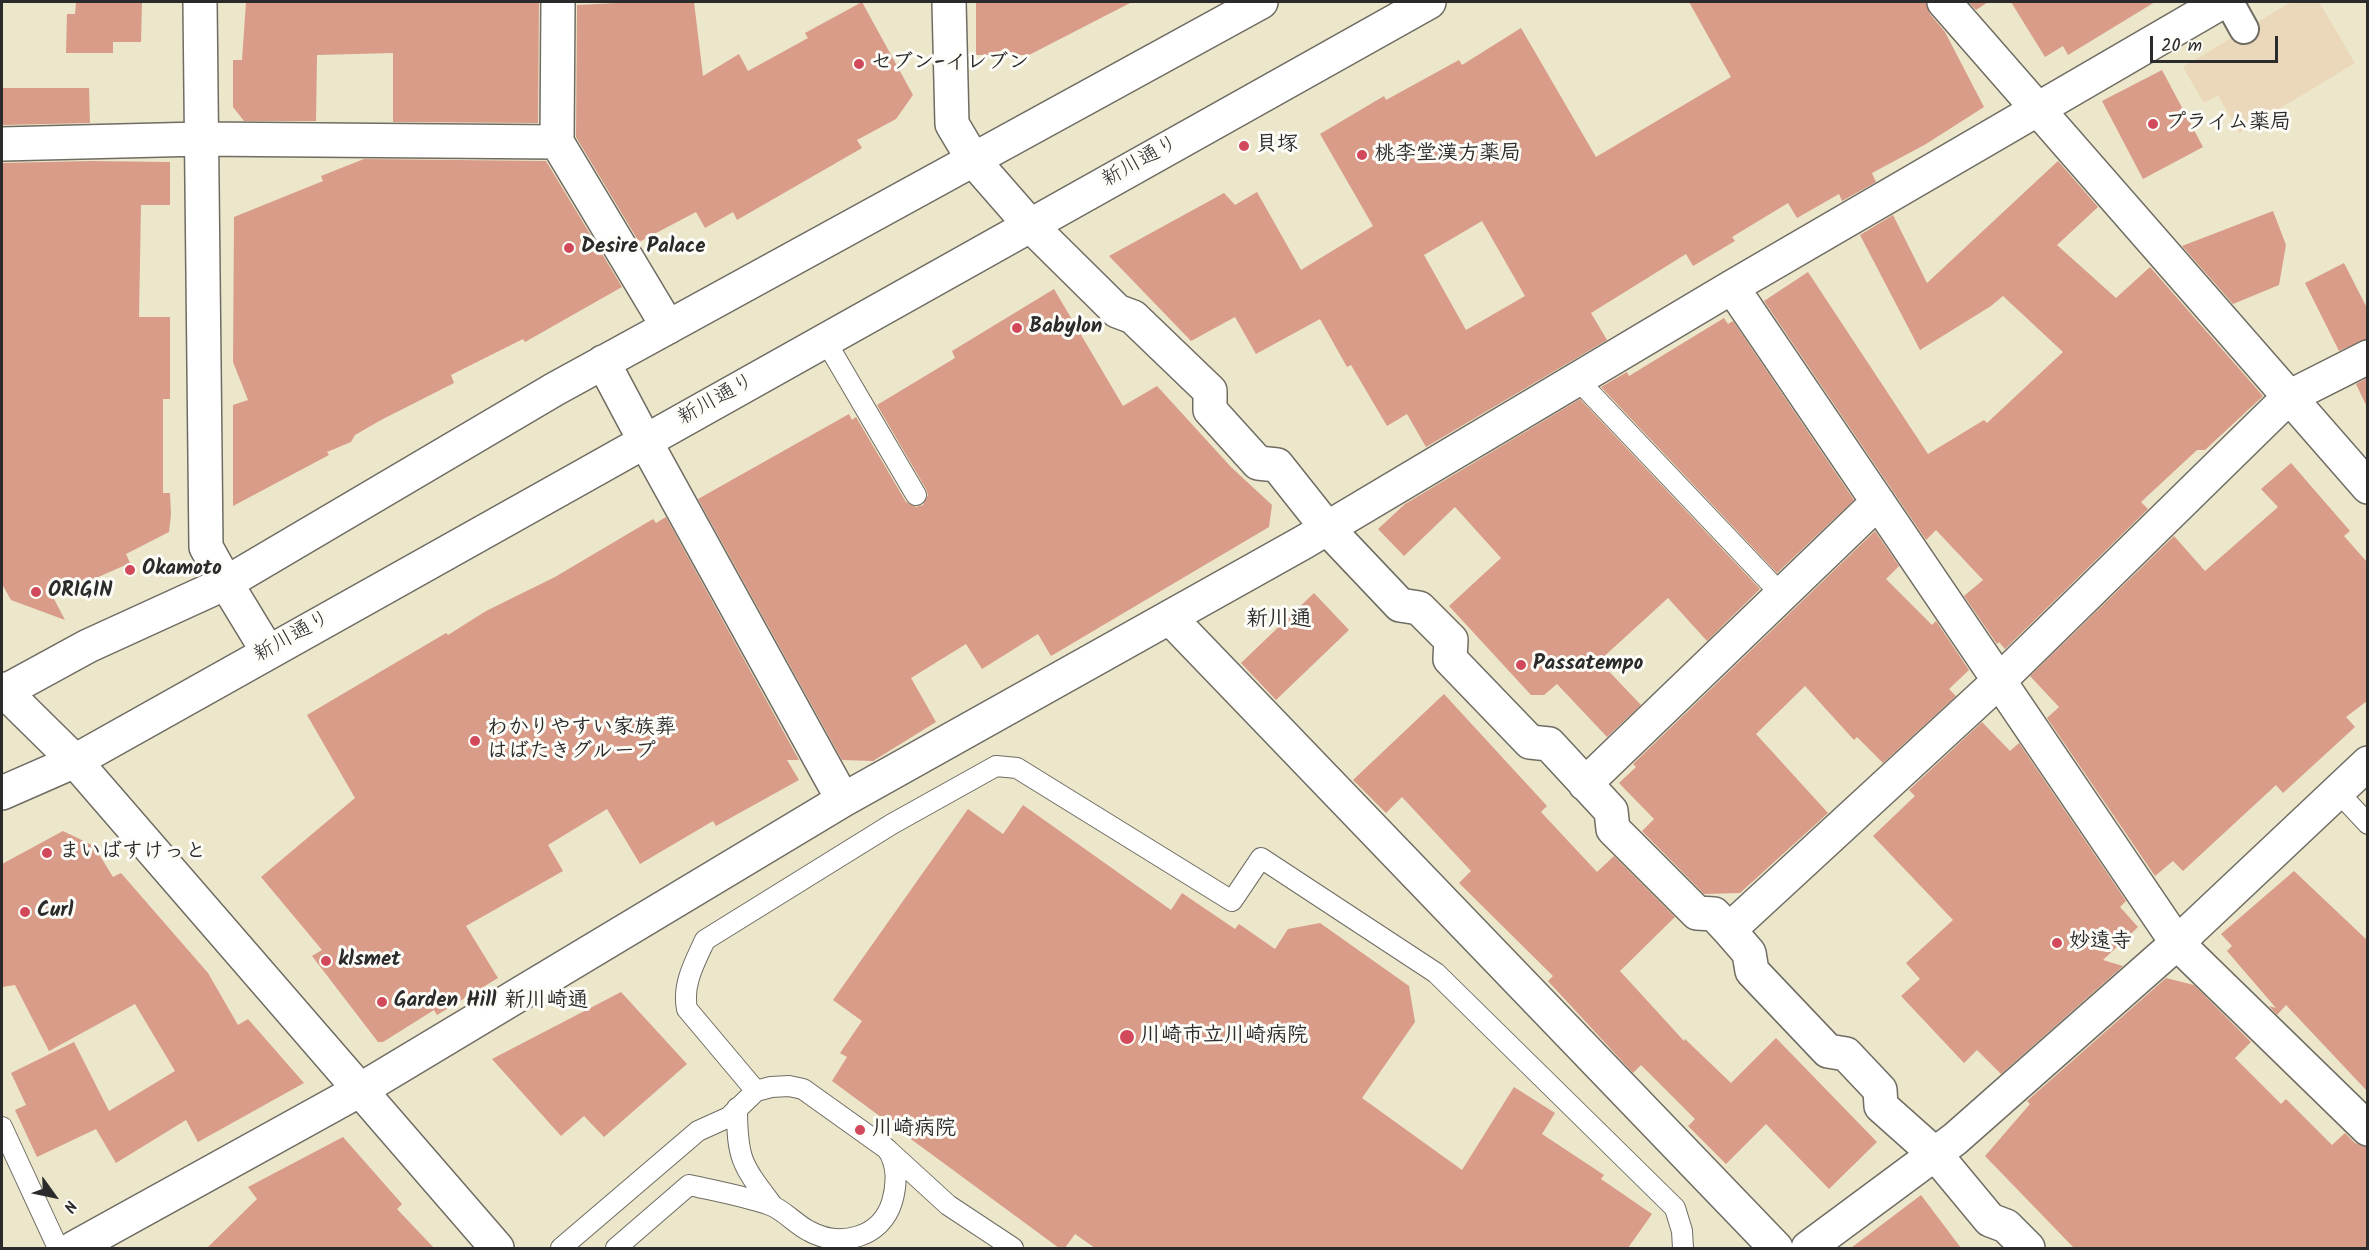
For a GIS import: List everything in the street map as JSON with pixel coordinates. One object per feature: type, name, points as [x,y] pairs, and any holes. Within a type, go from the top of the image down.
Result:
[{"type":"street","points":[[200,2],[206,547],[268,652]]},
{"type":"street","points":[[558,2],[557,142],[668,327]]},
{"type":"street","points":[[949,2],[952,124],[974,160],[1030,225],[1117,311],[1133,317],[1210,392],[1210,410],[1258,463],[1277,465],[1327,528],[1400,605],[1419,608],[1451,640],[1450,659],[1530,742],[1549,744],[1611,811],[1613,829],[1697,913],[1714,914],[1730,930],[1749,953],[1752,971],[1828,1051],[1846,1054],[1880,1089],[1881,1106],[1936,1155],[1990,1220],[2006,1226],[2028,1248]]},
{"type":"street","points":[[497,1248],[75,761],[2,691],[88,646],[226,583],[603,362],[1261,2]]},
{"type":"street","name":"新川通り","points":[[2,794],[75,761],[1429,2]]},
{"type":"street","points":[[1944,2],[2367,487]]},
{"type":"street","points":[[74,1248],[360,1090],[843,800],[1327,528],[1732,287],[2222,2]]},
{"type":"street","points":[[2229,2],[2244,29]]},
{"type":"street","points":[[2,144],[200,139],[557,142]]},
{"type":"street","points":[[1732,287],[2177,943],[2367,1128]]},
{"type":"street","points":[[1730,930],[1998,681],[2289,397],[2367,357]]},
{"type":"street","points":[[603,362],[843,800]]},
{"type":"street","points":[[1585,784],[1878,502]]},
{"type":"street","points":[[1170,618],[1776,1248]]},
{"type":"street","points":[[1808,1248],[1936,1155],[2177,943],[2367,764]]},
{"type":"lane","points":[[825,340],[916,495]]},
{"type":"lane","points":[[1577,379],[1782,595]]},
{"type":"lane","points":[[756,1092],[687,1009],[684,996],[690,972],[705,940],[892,824],[996,766],[1008,765],[1017,768],[1232,901],[1261,858],[1436,973],[1675,1208],[1682,1231],[1683,1248]]},
{"type":"lane","points":[[2338,792],[2367,824]]},
{"type":"lane","points":[[561,1248],[698,1131],[729,1116],[756,1092],[789,1086],[803,1089],[887,1149],[948,1205],[1013,1248]]},
{"type":"lane","points":[[737,1108],[736,1140],[739,1154],[750,1176],[772,1206],[810,1232],[826,1237],[851,1239],[870,1234],[886,1214],[894,1195],[893,1157],[887,1149]]},
{"type":"lane","points":[[2,1127],[58,1248]]},
{"type":"lane","points":[[616,1248],[689,1185],[772,1206]]},
{"type":"shaded area","points":[[2291,2],[2319,2],[2355,63],[2239,133],[2218,95],[2204,103],[2183,67]]},
{"type":"building","points":[[76,2],[142,2],[141,42],[113,42],[113,53],[66,53],[67,14],[75,14]]},
{"type":"building","points":[[246,2],[539,2],[538,123],[393,122],[393,53],[317,55],[316,121],[244,121],[233,107],[233,60],[242,60]]},
{"type":"building","points":[[694,2],[703,76],[739,54],[748,71],[808,38],[805,33],[862,2],[913,95],[896,119],[857,140],[862,148],[737,220],[733,212],[705,228],[696,212],[639,242],[576,137],[577,5]]},
{"type":"building","points":[[976,2],[1132,2],[1029,55],[976,55]]},
{"type":"building","points":[[1689,2],[1926,2],[1930,14],[1945,32],[1984,107],[1926,144],[1872,173],[1876,182],[1842,201],[1839,194],[1797,218],[1788,203],[1732,237],[1735,241],[1693,266],[1686,254],[1591,313],[1607,340],[1426,447],[1407,414],[1387,426],[1351,365],[1347,367],[1320,319],[1256,354],[1235,317],[1191,341],[1109,256],[1224,193],[1235,205],[1257,192],[1301,270],[1373,226],[1320,134],[1384,96],[1386,100],[1459,60],[1462,65],[1521,28],[1596,157],[1731,77]],"holes":[[[1482,221],[1525,296],[1466,330],[1424,255]]]},
{"type":"building","points":[[1968,2],[1988,2],[1976,10]]},
{"type":"building","points":[[2011,2],[2155,2],[2068,55],[2063,46],[2045,57]]},
{"type":"building","name":"プライム薬局","points":[[2162,70],[2203,147],[2143,179],[2102,101]]},
{"type":"building","points":[[2,88],[89,88],[90,123],[2,125]]},
{"type":"building","points":[[364,159],[546,161],[622,287],[525,342],[523,339],[451,375],[454,383],[381,420],[355,435],[351,442],[327,452],[329,455],[233,506],[233,405],[248,400],[233,362],[234,217],[323,181],[321,176]]},
{"type":"building","points":[[2058,161],[2098,207],[2057,245],[2116,298],[2150,267],[2263,396],[2205,450],[2197,450],[2141,502],[2148,509],[2005,649],[1999,642],[1997,644],[1964,596],[1983,580],[1936,530],[1926,540],[1764,301],[1808,272],[1928,454],[1984,420],[1987,423],[2063,352],[2003,296],[1991,306],[1920,350],[1860,235],[1893,215],[1927,283]]},
{"type":"building","points":[[170,162],[170,205],[141,205],[139,317],[170,317],[170,399],[163,399],[163,493],[170,493],[171,514],[169,532],[126,554],[130,563],[53,597],[65,620],[11,600],[2,584],[2,163]]},
{"type":"building","points":[[2273,211],[2286,245],[2279,285],[2233,304],[2182,246]]},
{"type":"building","points":[[2344,263],[2367,308],[2367,339],[2339,351],[2305,283]]},
{"type":"building","points":[[1054,289],[1123,406],[1157,386],[1231,467],[1272,505],[1269,527],[1051,656],[1038,634],[982,669],[966,644],[911,678],[936,722],[873,761],[842,760],[698,499],[849,414],[852,420],[856,417],[906,502],[916,507],[923,505],[928,495],[926,489],[877,405],[955,358],[952,351]]},
{"type":"building","points":[[1724,318],[1728,324],[1733,321],[1854,500],[1777,573],[1601,387],[1627,372],[1629,376]]},
{"type":"building","points":[[2367,378],[2367,407],[2356,384]]},
{"type":"building","points":[[1580,399],[1760,589],[1707,641],[1668,598],[1599,661],[1641,705],[1607,737],[1557,684],[1544,695],[1531,695],[1449,606],[1501,558],[1455,507],[1404,556],[1378,529],[1405,504]]},
{"type":"building","points":[[2291,463],[2350,531],[2344,536],[2367,562],[2367,701],[2346,717],[2355,727],[2283,793],[2276,785],[2183,871],[2173,861],[2155,876],[2047,718],[2059,707],[2030,676],[2174,536],[2205,571],[2278,507],[2261,489]]},
{"type":"building","points":[[666,517],[799,760],[787,760],[799,780],[716,826],[713,821],[640,864],[607,809],[548,845],[563,871],[466,926],[498,978],[437,1015],[434,1010],[383,1042],[378,1042],[312,956],[322,950],[261,877],[355,798],[307,715],[446,633],[448,635],[486,611],[555,577],[653,519],[656,523]]},
{"type":"building","points":[[1875,531],[1899,566],[1886,579],[1932,625],[1936,621],[1969,670],[1949,689],[1956,696],[1883,763],[1857,737],[1854,740],[1805,686],[1756,734],[1828,813],[1740,893],[1704,894],[1642,831],[1654,819],[1619,783],[1636,767],[1633,764]]},
{"type":"building","points":[[1314,593],[1349,630],[1276,700],[1241,663]]},
{"type":"building","points":[[1444,694],[1547,806],[1541,812],[1597,872],[1614,856],[1675,917],[1620,971],[1684,1041],[1685,1039],[1731,1083],[1776,1038],[1877,1142],[1829,1189],[1766,1124],[1726,1164],[1688,1126],[1695,1119],[1641,1065],[1633,1073],[1548,981],[1553,976],[1459,883],[1471,871],[1402,797],[1386,813],[1353,780]]},
{"type":"building","points":[[1982,722],[2010,751],[2019,743],[2126,901],[2120,907],[2138,927],[2103,960],[2123,966],[2001,1074],[1977,1050],[1964,1063],[1901,996],[1920,979],[1906,963],[1953,920],[1873,836],[1915,796],[1909,790]]},
{"type":"building","name":"川崎市立川崎病院","points":[[1023,805],[1171,910],[1182,893],[1235,929],[1239,924],[1275,949],[1288,929],[1320,923],[1409,986],[1415,1022],[1362,1098],[1462,1170],[1514,1087],[1555,1113],[1542,1134],[1604,1175],[1601,1179],[1652,1214],[1628,1248],[1095,1248],[1075,1234],[1065,1248],[1059,1248],[832,1081],[847,1057],[840,1053],[862,1021],[833,1000],[968,809],[1003,834]]},
{"type":"building","points":[[63,831],[94,846],[113,877],[121,873],[208,973],[238,1025],[248,1019],[304,1083],[198,1142],[186,1120],[116,1163],[96,1129],[37,1157],[15,1110],[26,1105],[11,1073],[74,1042],[109,1111],[175,1071],[135,1004],[49,1051],[15,985],[2,987],[2,864]]},
{"type":"building","points":[[2294,871],[2367,940],[2367,1091],[2286,1005],[2277,1015],[2269,1006],[2276,1008],[2227,951],[2232,946],[2221,934]]},
{"type":"building","points":[[2166,978],[2194,985],[2251,1042],[2235,1058],[2281,1104],[2286,1099],[2332,1145],[2345,1133],[2355,1143],[2367,1147],[2367,1248],[2074,1248],[1985,1156],[2030,1104],[2027,1101]]},
{"type":"building","points":[[621,992],[687,1064],[604,1137],[584,1116],[561,1136],[492,1059]]},
{"type":"building","points":[[343,1137],[402,1204],[397,1209],[434,1248],[207,1248],[257,1199],[248,1187]]},
{"type":"building","points":[[1921,1195],[1961,1248],[1851,1248]]},
{"type":"place","name":"セブン-イレブン","points":[[859,64]]},
{"type":"place","name":"プライム薬局","points":[[2153,124]]},
{"type":"place","name":"貝塚","points":[[1244,146]]},
{"type":"place","name":"桃李堂漢方薬局","points":[[1362,155]]},
{"type":"place","name":"Desire Palace","points":[[569,248]]},
{"type":"place","name":"Babylon","points":[[1017,328]]},
{"type":"place","name":"Okamoto","points":[[130,570]]},
{"type":"place","name":"ORIGIN","points":[[36,592]]},
{"type":"place","name":"Passatempo","points":[[1521,665]]},
{"type":"place","name":"わかりやすい家族葬 はばたきグループ","points":[[475,741]]},
{"type":"place","name":"まいばすけっと","points":[[47,853]]},
{"type":"place","name":"Curl","points":[[25,912]]},
{"type":"place","name":"妙遠寺","points":[[2057,943]]},
{"type":"place","name":"klsmet","points":[[326,961]]},
{"type":"place","name":"Garden Hill 新川崎通","points":[[382,1002]]},
{"type":"place","name":"川崎市立川崎病院","points":[[1127,1037]]},
{"type":"place","name":"川崎病院","points":[[860,1130]]},
{"type":"district","name":"新川通","points":[[1279,621]]}]
